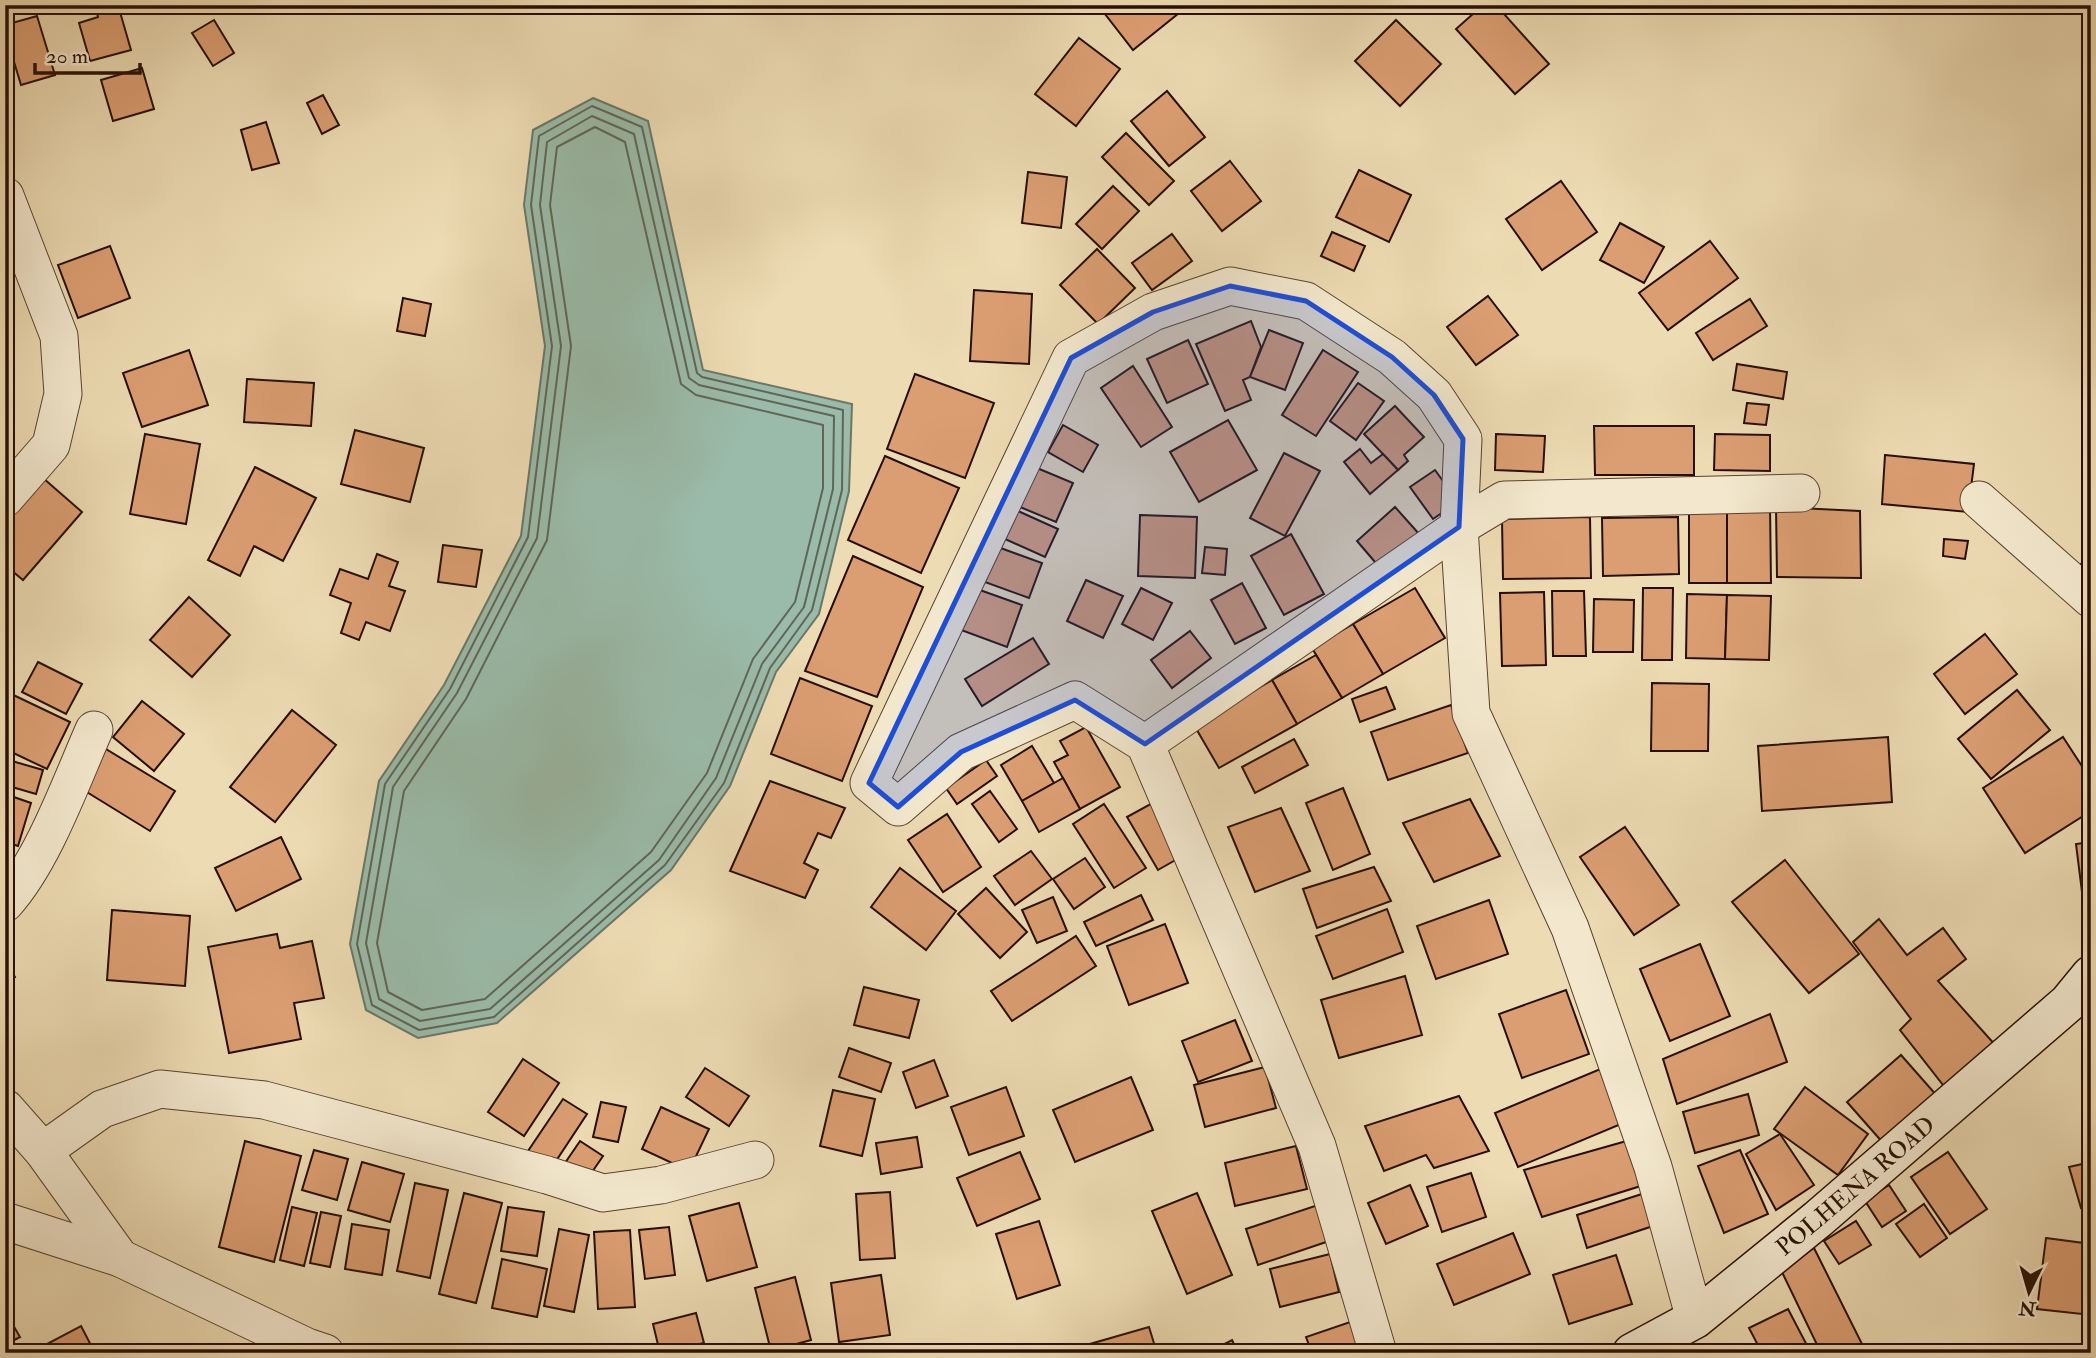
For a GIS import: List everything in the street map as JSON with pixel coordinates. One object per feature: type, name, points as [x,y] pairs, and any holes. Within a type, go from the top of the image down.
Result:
[{"type":"street","points":[[5,196],[58,336],[63,394],[51,445],[5,498]]},
{"type":"street","points":[[1378,1353],[1317,1146],[1145,744],[1075,700],[961,752],[898,807],[869,783],[1071,358],[1153,312],[1230,286],[1306,301],[1392,357],[1434,395],[1463,439],[1459,527],[1471,713],[1570,928],[1653,1167],[1695,1319]]},
{"type":"street","points":[[1145,744],[1459,527],[1504,500],[1801,493]]},
{"type":"street","points":[[1979,500],[2091,599]]},
{"type":"street","points":[[5,903],[20,887],[94,730]]},
{"type":"street","name":"POLHENA ROAD","points":[[1632,1353],[1695,1319],[2083,996]]},
{"type":"street","points":[[43,1151],[102,1109],[160,1089],[264,1100],[547,1175],[603,1193],[661,1185],[755,1160]]},
{"type":"street","points":[[5,1108],[43,1151],[120,1258]]},
{"type":"street","points":[[5,1221],[120,1258],[307,1347],[325,1353]]},
{"type":"highlighted area","points":[[1230,286],[1306,301],[1392,357],[1434,395],[1463,439],[1459,527],[1145,744],[1075,700],[961,752],[898,807],[869,783],[1071,358],[1153,312]]},
{"type":"water","points":[[593,98],[648,121],[703,370],[852,404],[849,491],[819,614],[776,672],[730,786],[671,870],[497,1023],[418,1038],[366,1010],[350,944],[379,781],[444,685],[521,536],[545,346],[524,205],[533,130]]},
{"type":"building","points":[[95,5],[118,5],[131,50],[90,61],[79,23],[98,17]]},
{"type":"building","points":[[1098,5],[1189,5],[1133,50]]},
{"type":"building","points":[[1483,5],[1496,5],[1549,64],[1515,94],[1456,29]]},
{"type":"building","points":[[37,16],[55,75],[21,85],[5,25]]},
{"type":"building","points":[[214,20],[234,53],[213,66],[192,33]]},
{"type":"building","points":[[1396,20],[1441,64],[1400,106],[1355,61]]},
{"type":"building","points":[[1079,38],[1120,69],[1076,126],[1035,94]]},
{"type":"building","points":[[142,68],[154,109],[113,121],[101,80]]},
{"type":"building","points":[[1167,91],[1205,137],[1169,166],[1131,121]]},
{"type":"building","points":[[323,95],[339,125],[322,134],[307,103]]},
{"type":"building","points":[[266,122],[279,163],[252,170],[241,130]]},
{"type":"building","points":[[1126,133],[1174,181],[1149,205],[1102,157]]},
{"type":"building","points":[[1230,161],[1261,201],[1222,231],[1191,191]]},
{"type":"building","points":[[1359,170],[1411,195],[1389,242],[1336,217]]},
{"type":"building","points":[[1028,172],[1067,177],[1061,228],[1022,223]]},
{"type":"building","points":[[1561,181],[1597,232],[1542,270],[1506,219]]},
{"type":"building","points":[[1113,186],[1139,211],[1102,249],[1076,224]]},
{"type":"building","points":[[1620,223],[1664,247],[1644,283],[1600,260]]},
{"type":"building","points":[[1332,232],[1365,246],[1354,271],[1321,256]]},
{"type":"building","points":[[1172,234],[1192,261],[1152,290],[1132,263]]},
{"type":"building","points":[[1710,241],[1738,278],[1668,330],[1639,293]]},
{"type":"building","points":[[110,246],[130,298],[78,318],[58,265]]},
{"type":"building","points":[[1097,249],[1135,288],[1098,324],[1060,285]]},
{"type":"building","points":[[974,290],[1032,294],[1029,364],[970,361]]},
{"type":"building","points":[[1488,296],[1518,335],[1476,365],[1447,327]]},
{"type":"building","points":[[403,298],[431,304],[425,336],[397,331]]},
{"type":"building","points":[[1750,299],[1767,326],[1713,360],[1696,333]]},
{"type":"building","points":[[1251,321],[1261,347],[1250,377],[1243,380],[1251,400],[1225,411],[1196,344]]},
{"type":"building","points":[[1269,330],[1303,343],[1285,390],[1250,377]]},
{"type":"building","points":[[1188,340],[1208,384],[1167,403],[1147,359]]},
{"type":"building","points":[[189,350],[208,405],[142,427],[123,373]]},
{"type":"building","points":[[1323,350],[1358,372],[1316,436],[1282,415]]},
{"type":"building","points":[[1737,364],[1787,372],[1783,399],[1733,390]]},
{"type":"building","points":[[1133,366],[1172,427],[1141,447],[1101,388]]},
{"type":"building","points":[[915,374],[994,403],[965,478],[887,449]]},
{"type":"building","points":[[247,379],[314,383],[311,426],[244,422]]},
{"type":"building","points":[[1358,383],[1384,401],[1356,440],[1330,421]]},
{"type":"building","points":[[1747,403],[1769,405],[1766,425],[1744,423]]},
{"type":"building","points":[[1395,406],[1424,437],[1404,455],[1408,461],[1398,470],[1364,434]]},
{"type":"building","points":[[1228,420],[1257,470],[1199,502],[1170,452]]},
{"type":"building","points":[[1063,425],[1098,445],[1083,472],[1048,452]]},
{"type":"building","points":[[1594,426],[1694,426],[1694,475],[1595,475]]},
{"type":"building","points":[[355,430],[424,448],[410,502],[341,484]]},
{"type":"building","points":[[145,434],[200,444],[186,524],[130,514]]},
{"type":"building","points":[[1496,434],[1545,436],[1543,472],[1495,470]]},
{"type":"building","points":[[1715,434],[1770,435],[1770,471],[1714,470]]},
{"type":"building","points":[[1360,449],[1371,463],[1383,454],[1398,470],[1370,494],[1344,462]]},
{"type":"building","points":[[1284,453],[1320,471],[1285,536],[1250,518]]},
{"type":"building","points":[[1885,455],[1974,464],[1968,512],[1882,504]]},
{"type":"building","points":[[885,456],[959,488],[921,573],[848,540]]},
{"type":"building","points":[[255,467],[316,498],[283,561],[254,546],[240,576],[208,560]]},
{"type":"building","points":[[1037,468],[1073,483],[1056,522],[1020,507]]},
{"type":"building","points":[[1435,470],[1458,502],[1433,519],[1410,487]]},
{"type":"building","points":[[43,478],[82,512],[23,580],[5,565],[5,522]]},
{"type":"building","points":[[1689,505],[1727,505],[1727,583],[1689,583]]},
{"type":"building","points":[[1727,505],[1770,505],[1771,583],[1727,583]]},
{"type":"building","points":[[1395,507],[1420,535],[1381,569],[1357,541]]},
{"type":"building","points":[[1776,507],[1860,511],[1861,578],[1777,577]]},
{"type":"building","points":[[1018,511],[1058,529],[1045,557],[1005,539]]},
{"type":"building","points":[[1140,515],[1197,517],[1195,578],[1138,576]]},
{"type":"building","points":[[1590,517],[1591,578],[1503,579],[1502,519]]},
{"type":"building","points":[[1678,517],[1679,574],[1603,576],[1602,518]]},
{"type":"building","points":[[1291,534],[1324,594],[1284,615],[1251,556]]},
{"type":"building","points":[[1944,539],[1968,541],[1965,559],[1943,556]]},
{"type":"building","points":[[443,545],[482,550],[476,587],[438,582]]},
{"type":"building","points":[[995,546],[1042,563],[1029,598],[982,581]]},
{"type":"building","points":[[1205,547],[1227,549],[1225,575],[1202,573]]},
{"type":"building","points":[[377,554],[398,562],[389,586],[405,591],[390,631],[366,622],[359,640],[341,633],[351,603],[330,595],[340,569],[368,579]]},
{"type":"building","points":[[2091,554],[2091,573],[2081,564]]},
{"type":"building","points":[[853,556],[923,587],[877,697],[805,671]]},
{"type":"building","points":[[1086,580],[1123,596],[1103,638],[1067,621]]},
{"type":"building","points":[[1242,583],[1266,628],[1235,644],[1211,600]]},
{"type":"building","points":[[1141,588],[1172,603],[1153,640],[1122,624]]},
{"type":"building","points":[[1415,588],[1445,638],[1383,674],[1353,624]]},
{"type":"building","points":[[1643,588],[1673,588],[1672,660],[1642,660]]},
{"type":"building","points":[[977,589],[1022,605],[1007,647],[961,630]]},
{"type":"building","points":[[1552,591],[1584,591],[1586,656],[1553,656]]},
{"type":"building","points":[[1544,592],[1546,665],[1502,666],[1500,593]]},
{"type":"building","points":[[1687,594],[1727,595],[1725,659],[1686,658]]},
{"type":"building","points":[[1727,595],[1771,596],[1769,660],[1725,659]]},
{"type":"building","points":[[189,597],[230,635],[192,677],[150,640]]},
{"type":"building","points":[[1594,599],[1634,600],[1633,652],[1593,652]]},
{"type":"building","points":[[1353,624],[1383,674],[1342,698],[1312,648]]},
{"type":"building","points":[[1190,631],[1211,658],[1172,688],[1151,660]]},
{"type":"building","points":[[1985,634],[2017,674],[1965,714],[1934,674]]},
{"type":"building","points":[[1033,638],[1049,664],[982,706],[965,679]]},
{"type":"building","points":[[1316,655],[1342,698],[1297,724],[1272,680]]},
{"type":"building","points":[[38,662],[82,684],[66,714],[22,692]]},
{"type":"building","points":[[800,678],[872,706],[842,781],[771,754]]},
{"type":"building","points":[[1272,680],[1297,724],[1219,768],[1194,725]]},
{"type":"building","points":[[1652,683],[1709,684],[1708,751],[1651,751]]},
{"type":"building","points":[[1386,687],[1395,709],[1360,722],[1352,699]]},
{"type":"building","points":[[2017,690],[2050,730],[1991,779],[1958,739]]},
{"type":"building","points":[[5,691],[70,722],[47,769],[5,749]]},
{"type":"building","points":[[142,701],[184,734],[154,771],[113,737]]},
{"type":"building","points":[[1451,705],[1468,753],[1388,780],[1371,732]]},
{"type":"building","points":[[292,710],[336,745],[275,822],[230,787]]},
{"type":"building","points":[[1086,727],[1120,787],[1080,809],[1054,762],[1068,755],[1060,741]]},
{"type":"building","points":[[1888,737],[1892,802],[1762,811],[1758,746]]},
{"type":"building","points":[[2063,737],[2091,780],[2091,811],[2025,853],[1983,788]]},
{"type":"building","points":[[1294,739],[1308,765],[1255,793],[1242,767]]},
{"type":"building","points":[[101,746],[175,791],[150,831],[77,786]]},
{"type":"building","points":[[1032,746],[1054,783],[1022,801],[1001,765]]},
{"type":"building","points":[[5,759],[43,770],[36,794],[5,785]]},
{"type":"building","points":[[986,760],[997,776],[957,804],[946,788]]},
{"type":"building","points":[[1063,778],[1080,809],[1039,832],[1022,801]]},
{"type":"building","points":[[770,781],[845,808],[831,838],[818,833],[804,863],[818,870],[805,898],[730,871]]},
{"type":"building","points":[[1343,788],[1370,854],[1333,870],[1306,803]]},
{"type":"building","points":[[990,791],[1017,829],[999,842],[972,804]]},
{"type":"building","points":[[5,794],[31,803],[18,846],[5,842]]},
{"type":"building","points":[[1470,799],[1500,856],[1434,882],[1403,823]]},
{"type":"building","points":[[1156,801],[1186,854],[1158,870],[1127,817]]},
{"type":"building","points":[[1104,804],[1146,868],[1114,888],[1073,824]]},
{"type":"building","points":[[1281,808],[1310,871],[1255,892],[1228,827]]},
{"type":"building","points":[[947,814],[981,867],[943,892],[908,840]]},
{"type":"building","points":[[1625,827],[1679,905],[1634,935],[1580,857]]},
{"type":"building","points":[[281,837],[301,879],[236,911],[215,868]]},
{"type":"building","points":[[2091,842],[2091,908],[2084,908],[2076,844]]},
{"type":"building","points":[[1031,851],[1052,879],[1015,905],[994,876]]},
{"type":"building","points":[[1085,858],[1105,887],[1074,909],[1053,879]]},
{"type":"building","points":[[1785,860],[1859,954],[1809,993],[1732,902]]},
{"type":"building","points":[[1374,867],[1391,901],[1317,928],[1303,889]]},
{"type":"building","points":[[900,868],[956,911],[926,950],[871,907]]},
{"type":"building","points":[[986,888],[1027,932],[1000,958],[958,914]]},
{"type":"building","points":[[1141,895],[1153,920],[1096,946],[1084,922]]},
{"type":"building","points":[[1053,897],[1067,931],[1037,943],[1022,910]]},
{"type":"building","points":[[1489,900],[1508,954],[1436,979],[1417,926]]},
{"type":"building","points":[[1387,909],[1403,952],[1333,979],[1316,936]]},
{"type":"building","points":[[112,910],[190,916],[185,986],[107,980]]},
{"type":"building","points":[[1879,919],[1907,955],[1943,928],[1966,959],[1938,981],[1997,1047],[1947,1090],[1900,1030],[1911,1019],[1853,942]]},
{"type":"building","points":[[1165,924],[1188,983],[1129,1005],[1107,946]]},
{"type":"building","points":[[277,934],[280,948],[312,941],[324,998],[294,1003],[301,1039],[229,1053],[208,947]]},
{"type":"building","points":[[1076,936],[1096,966],[1012,1021],[991,991]]},
{"type":"building","points":[[1700,944],[1730,1016],[1670,1041],[1640,969]]},
{"type":"building","points":[[5,960],[15,977],[5,982]]},
{"type":"building","points":[[1405,976],[1422,1035],[1339,1058],[1321,1000]]},
{"type":"building","points":[[864,987],[919,1000],[909,1038],[854,1025]]},
{"type":"building","points":[[1566,990],[1589,1054],[1522,1078],[1499,1014]]},
{"type":"building","points":[[1770,1014],[1787,1062],[1677,1104],[1663,1059]]},
{"type":"building","points":[[1235,1020],[1252,1061],[1198,1082],[1182,1041]]},
{"type":"building","points":[[849,1048],[891,1063],[881,1092],[839,1077]]},
{"type":"building","points":[[1901,1055],[1938,1097],[1884,1144],[1847,1102]]},
{"type":"building","points":[[523,1059],[559,1083],[524,1136],[488,1112]]},
{"type":"building","points":[[934,1060],[948,1096],[916,1108],[903,1072]]},
{"type":"building","points":[[1610,1065],[1633,1119],[1518,1167],[1495,1113]]},
{"type":"building","points":[[1265,1067],[1276,1108],[1205,1127],[1194,1085]]},
{"type":"building","points":[[705,1068],[749,1096],[729,1126],[686,1097]]},
{"type":"building","points":[[1131,1077],[1153,1130],[1075,1162],[1053,1110]]},
{"type":"building","points":[[1006,1087],[1024,1136],[969,1155],[951,1107]]},
{"type":"building","points":[[1805,1087],[1868,1134],[1838,1175],[1774,1129]]},
{"type":"building","points":[[833,1090],[875,1099],[862,1156],[820,1146]]},
{"type":"building","points":[[1748,1094],[1759,1135],[1695,1153],[1683,1112]]},
{"type":"building","points":[[1459,1096],[1489,1151],[1434,1168],[1426,1155],[1384,1171],[1365,1126]]},
{"type":"building","points":[[563,1099],[587,1114],[550,1170],[526,1154]]},
{"type":"building","points":[[601,1102],[626,1107],[618,1142],[593,1137]]},
{"type":"building","points":[[661,1107],[709,1129],[689,1171],[642,1149]]},
{"type":"building","points":[[1780,1134],[1814,1185],[1776,1210],[1746,1154]]},
{"type":"building","points":[[917,1137],[922,1167],[881,1174],[876,1143]]},
{"type":"building","points":[[1630,1140],[1647,1184],[1542,1217],[1524,1170]]},
{"type":"building","points":[[245,1141],[301,1156],[274,1262],[219,1247]]},
{"type":"building","points":[[580,1141],[603,1156],[588,1178],[565,1163]]},
{"type":"building","points":[[1296,1146],[1307,1189],[1235,1206],[1225,1163]]},
{"type":"building","points":[[314,1150],[348,1159],[337,1200],[302,1190]]},
{"type":"building","points":[[1740,1150],[1768,1214],[1724,1233],[1698,1166]]},
{"type":"building","points":[[1020,1152],[1040,1199],[977,1226],[957,1178]]},
{"type":"building","points":[[1948,1152],[1987,1209],[1950,1234],[1911,1177]]},
{"type":"building","points":[[362,1162],[404,1174],[390,1222],[348,1210]]},
{"type":"building","points":[[2091,1162],[2091,1206],[2081,1208],[2069,1167]]},
{"type":"building","points":[[1471,1173],[1486,1217],[1442,1232],[1427,1187]]},
{"type":"building","points":[[415,1183],[448,1190],[430,1278],[397,1271]]},
{"type":"building","points":[[1410,1185],[1428,1226],[1386,1244],[1368,1203]]},
{"type":"building","points":[[1889,1185],[1906,1211],[1882,1227],[1865,1201]]},
{"type":"building","points":[[1651,1191],[1662,1223],[1587,1248],[1577,1215]]},
{"type":"building","points":[[890,1192],[895,1258],[860,1260],[856,1194]]},
{"type":"building","points":[[464,1193],[502,1203],[476,1303],[439,1294]]},
{"type":"building","points":[[1197,1193],[1232,1275],[1187,1294],[1152,1211]]},
{"type":"building","points":[[739,1203],[757,1267],[707,1281],[689,1216]]},
{"type":"building","points":[[1324,1203],[1335,1239],[1258,1265],[1246,1229]]},
{"type":"building","points":[[1924,1204],[1947,1238],[1920,1257],[1896,1224]]},
{"type":"building","points":[[292,1207],[317,1213],[304,1266],[280,1260]]},
{"type":"building","points":[[508,1207],[544,1212],[537,1256],[501,1251]]},
{"type":"building","points":[[321,1212],[341,1216],[330,1267],[310,1263]]},
{"type":"building","points":[[1039,1221],[1060,1285],[1017,1299],[996,1234]]},
{"type":"building","points":[[1856,1221],[1871,1245],[1839,1264],[1824,1241]]},
{"type":"building","points":[[352,1224],[389,1230],[382,1275],[345,1269]]},
{"type":"building","points":[[669,1227],[675,1275],[645,1279],[639,1230]]},
{"type":"building","points":[[559,1229],[589,1235],[574,1312],[544,1306]]},
{"type":"building","points":[[630,1230],[635,1307],[598,1309],[594,1232]]},
{"type":"building","points":[[1513,1233],[1530,1274],[1454,1305],[1437,1264]]},
{"type":"building","points":[[2046,1238],[2091,1244],[2091,1315],[2037,1309]]},
{"type":"building","points":[[1814,1248],[1864,1348],[1852,1353],[1821,1353],[1781,1270]]},
{"type":"building","points":[[1330,1254],[1339,1292],[1280,1307],[1270,1269]]},
{"type":"building","points":[[1616,1255],[1632,1304],[1569,1324],[1553,1275]]},
{"type":"building","points":[[502,1259],[547,1269],[537,1317],[492,1308]]},
{"type":"building","points":[[881,1275],[890,1335],[839,1342],[831,1283]]},
{"type":"building","points":[[795,1277],[811,1340],[771,1351],[755,1288]]},
{"type":"building","points":[[1788,1309],[1811,1353],[1762,1353],[1749,1328]]},
{"type":"building","points":[[5,1311],[20,1337],[5,1345]]},
{"type":"building","points":[[696,1313],[704,1343],[660,1353],[653,1324]]},
{"type":"building","points":[[1359,1319],[1371,1353],[1312,1353],[1306,1337]]},
{"type":"building","points":[[81,1326],[95,1353],[30,1353]]},
{"type":"building","points":[[1149,1327],[1157,1353],[1078,1353],[1076,1348]]},
{"type":"building","points":[[1232,1340],[1238,1353],[1207,1353]]}]
